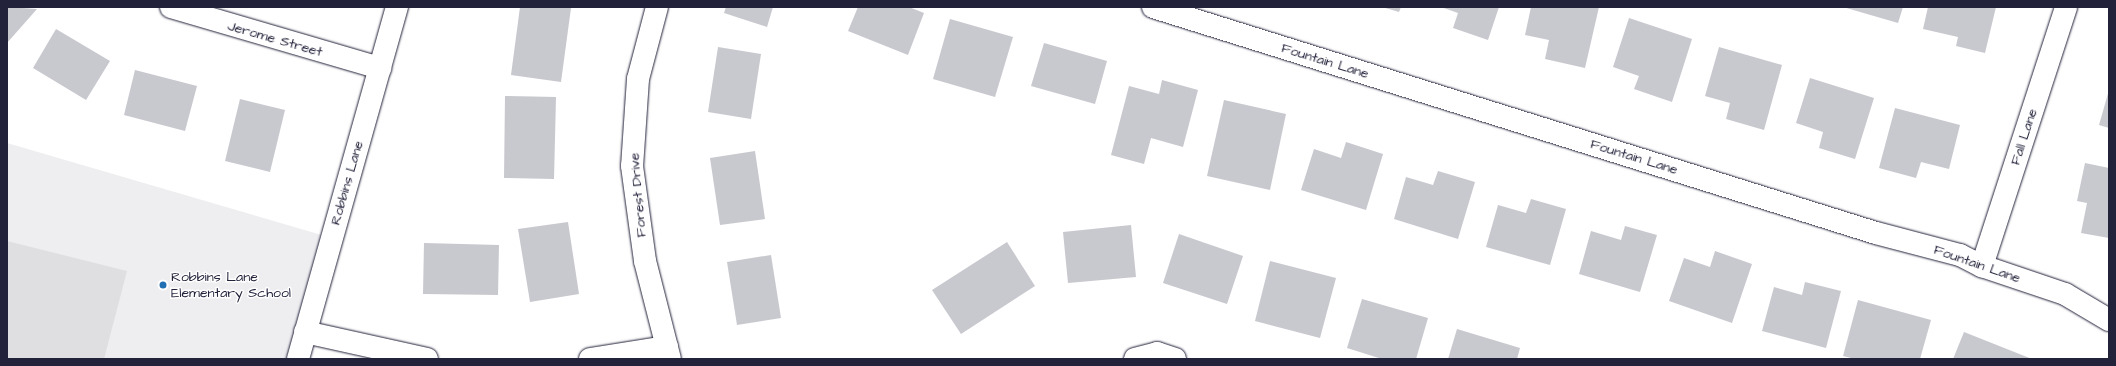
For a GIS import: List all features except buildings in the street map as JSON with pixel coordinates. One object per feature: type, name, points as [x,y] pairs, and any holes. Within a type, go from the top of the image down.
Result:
[{"type":"street","name":"Jerome Street","points":[[171,7],[380,68]]},
{"type":"street","name":"Robbins Lane","points":[[298,359],[397,7]]},
{"type":"street","name":"Forest Drive","points":[[657,7],[638,79],[632,166],[644,261],[668,353]]},
{"type":"street","name":"Fountain Lane","points":[[1153,7],[1876,233],[1960,255],[1982,266],[2065,294],[2109,320]]},
{"type":"street","name":"Fall Lane","points":[[1982,266],[2066,7]]},
{"type":"street","points":[[305,332],[427,359]]},
{"type":"street","points":[[590,359],[668,353]]},
{"type":"street","points":[[1135,359],[1157,353],[1175,359]]},
{"type":"shaded area","name":"Robbins Lane Elementary School","points":[[7,143],[332,238],[298,359],[7,359]]},
{"type":"shaded area","points":[[7,241],[127,271],[104,359],[7,359]]},
{"type":"place","name":"Robbins Lane Elementary School","points":[[163,285]]}]
